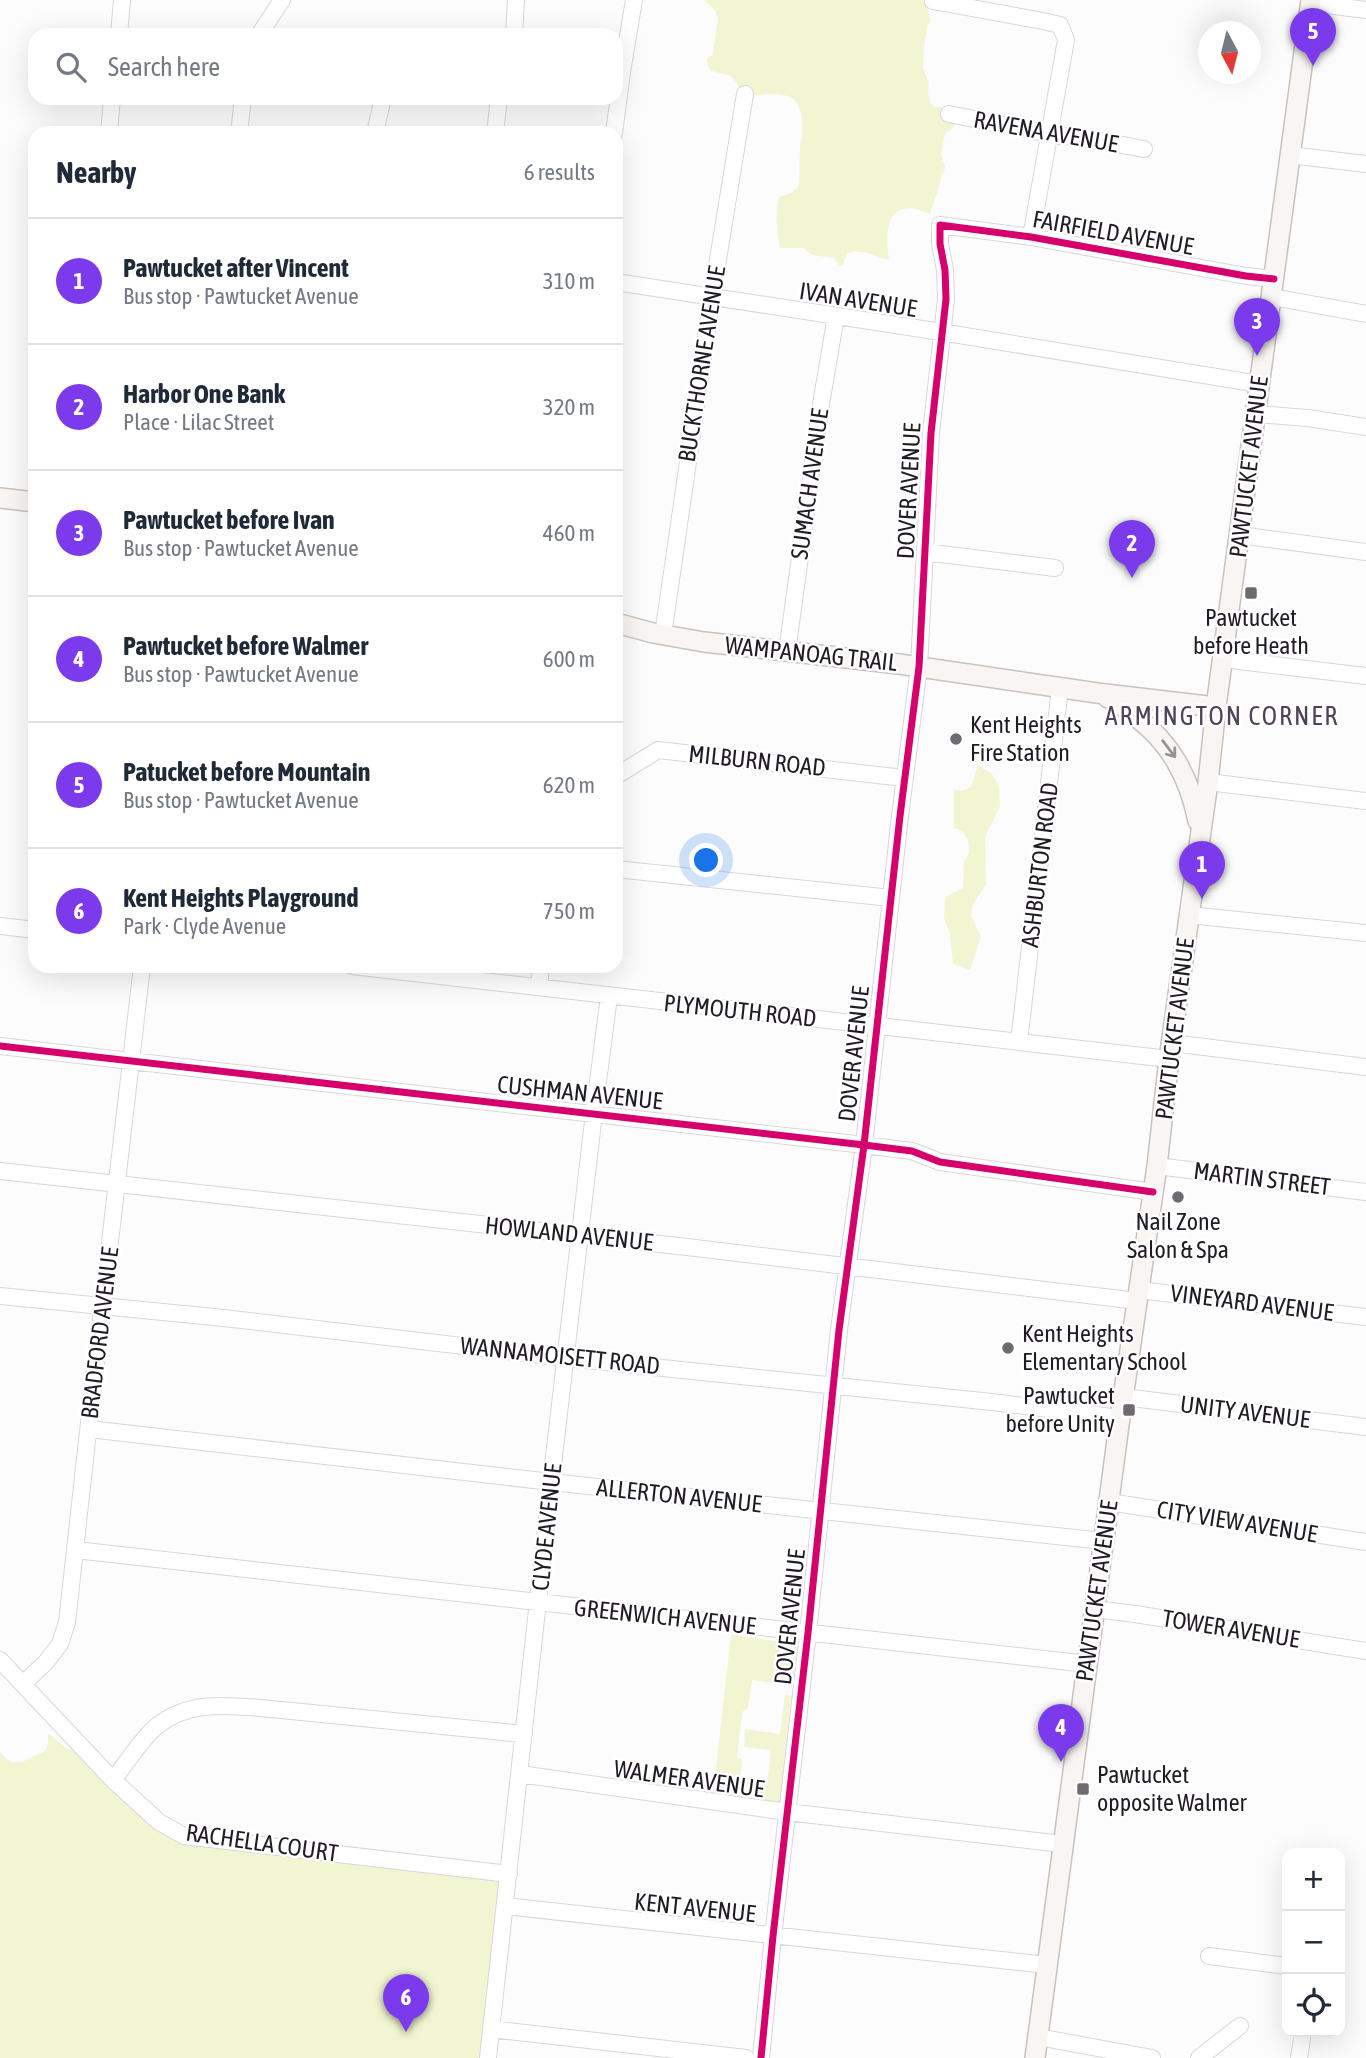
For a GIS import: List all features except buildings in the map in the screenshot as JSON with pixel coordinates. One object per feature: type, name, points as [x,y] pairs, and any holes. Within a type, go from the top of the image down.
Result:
[{"type":"main road","name":"PAWTUCKET AVENUE","points":[[1035,2058],[1103,1541],[1157,1166],[1311,1]]},
{"type":"main road","points":[[0,498],[28,501]]},
{"type":"main road","name":"WAMPANOAG TRAIL","points":[[623,625],[663,635],[1216,708]]},
{"type":"main road","points":[[1097,693],[1114,700],[1139,719],[1172,751],[1188,783],[1200,834]]},
{"type":"street","points":[[120,28],[122,0]]},
{"type":"street","points":[[264,28],[282,0]]},
{"type":"street","points":[[514,28],[516,0]]},
{"type":"street","points":[[623,52],[634,0]]},
{"type":"street","points":[[933,1],[1043,21],[1060,25],[1062,29],[1066,40],[1031,237]]},
{"type":"street","points":[[1311,1],[1366,10]]},
{"type":"street","name":"BUCKTHORNE AVENUE","points":[[663,635],[712,296],[745,94]]},
{"type":"street","points":[[110,126],[111,105]]},
{"type":"street","points":[[240,126],[242,105]]},
{"type":"street","points":[[377,126],[381,105]]},
{"type":"street","points":[[496,126],[498,105]]},
{"type":"street","points":[[615,126],[616,105]]},
{"type":"street","name":"RAVENA AVENUE","points":[[949,114],[1144,149]]},
{"type":"street","points":[[1290,155],[1366,164]]},
{"type":"street","name":"DOVER AVENUE","points":[[761,2058],[834,1387],[919,667],[931,433],[946,285],[940,225],[945,225]]},
{"type":"street","name":"FAIRFIELD AVENUE","points":[[945,225],[1031,237],[1246,276],[1273,288],[1366,314]]},
{"type":"street","name":"IVAN AVENUE","points":[[623,283],[1259,384]]},
{"type":"street","name":"SUMACH AVENUE","points":[[787,652],[821,404],[836,316]]},
{"type":"street","points":[[1256,414],[1308,418],[1366,427]]},
{"type":"street","points":[[1240,535],[1366,552]]},
{"type":"street","points":[[925,552],[1055,568]]},
{"type":"street","points":[[1223,659],[1366,676]]},
{"type":"street","name":"ASHBURTON ROAD","points":[[1019,1042],[1060,688]]},
{"type":"street","name":"MILBURN ROAD","points":[[623,772],[659,750],[904,778]]},
{"type":"street","points":[[1208,782],[1366,801]]},
{"type":"street","points":[[623,870],[891,898]]},
{"type":"street","points":[[1189,915],[1366,933]]},
{"type":"street","points":[[0,926],[28,929]]},
{"type":"street","name":"BRADFORD AVENUE","points":[[23,1684],[60,1644],[68,1622],[141,973]]},
{"type":"street","name":"PLYMOUTH ROAD","points":[[443,973],[609,996],[1019,1042],[1366,1067]]},
{"type":"street","points":[[539,987],[540,973]]},
{"type":"street","name":"CLYDE AVENUE","points":[[488,2058],[551,1482],[609,996]]},
{"type":"street","name":"CUSHMAN AVENUE","points":[[0,1046],[864,1144],[912,1151],[940,1162],[1153,1192]]},
{"type":"street","name":"MARTIN STREET","points":[[1157,1166],[1366,1192]]},
{"type":"street","name":"HOWLAND AVENUE","points":[[0,1171],[848,1266],[1138,1295]]},
{"type":"street","name":"VINEYARD AVENUE","points":[[1138,1295],[1366,1317]]},
{"type":"street","name":"WANNAMOISETT ROAD","points":[[0,1296],[224,1318],[1120,1418]]},
{"type":"street","name":"UNITY AVENUE","points":[[1124,1396],[1366,1427]]},
{"type":"street","name":"ALLERTON AVENUE","points":[[89,1429],[1103,1541]]},
{"type":"street","name":"CITY VIEW AVENUE","points":[[1109,1502],[1366,1542]]},
{"type":"street","name":"GREENWICH AVENUE","points":[[76,1550],[1087,1664]]},
{"type":"street","name":"TOWER AVENUE","points":[[1095,1609],[1366,1651]]},
{"type":"street","name":"RACHELLA COURT","points":[[0,1660],[113,1780],[159,1822],[184,1836],[509,1874]]},
{"type":"street","points":[[113,1780],[155,1727],[175,1714],[198,1706],[261,1708],[524,1734]]},
{"type":"street","name":"WALMER AVENUE","points":[[520,1774],[787,1812],[1062,1844]]},
{"type":"street","name":"KENT AVENUE","points":[[505,1906],[1047,1965]]},
{"type":"street","points":[[1209,1956],[1282,1965]]},
{"type":"street","points":[[1199,2058],[1240,2026]]},
{"type":"street","points":[[491,2029],[746,2058]]},
{"type":"street","points":[[1038,2037],[1152,2058]]},
{"type":"street","points":[[1299,2058],[1302,2037]]},
{"type":"green space","points":[[704,0],[924,0],[924,3],[928,4],[930,21],[924,47],[923,69],[929,82],[930,103],[935,107],[948,108],[955,117],[954,127],[945,134],[941,155],[945,166],[944,173],[942,172],[930,214],[906,208],[892,217],[888,236],[889,260],[864,252],[853,252],[848,253],[842,265],[839,265],[834,258],[812,255],[803,248],[780,248],[777,222],[779,197],[793,192],[799,185],[803,130],[800,109],[796,102],[782,95],[743,95],[732,77],[711,71],[707,59],[713,54],[718,18],[715,10]]},
{"type":"green space","points":[[978,765],[992,774],[999,786],[1000,806],[985,837],[986,884],[973,904],[971,916],[981,936],[970,970],[953,964],[950,934],[944,918],[945,897],[963,888],[964,862],[969,853],[968,840],[963,831],[954,828],[954,789],[961,791],[971,787]]},
{"type":"green space","points":[[731,1635],[797,1644],[793,1685],[752,1680],[748,1708],[742,1712],[737,1758],[742,1759],[740,1781],[767,1784],[771,1750],[744,1747],[745,1729],[780,1734],[785,1695],[791,1696],[782,1802],[778,1806],[713,1795]]},
{"type":"green space","points":[[48,1733],[70,1750],[72,1744],[180,1840],[503,1874],[487,2058],[0,2058],[0,1752],[10,1762],[22,1762],[45,1751]]},
{"type":"cycle path","points":[[761,2058],[839,1330],[864,1145],[919,667],[931,433],[946,299],[940,225],[1031,237],[1274,279]]},
{"type":"cycle path","points":[[0,1046],[912,1151],[940,1162],[1153,1192]]},
{"type":"place","name":"Patucket before Mountain","points":[[1313,66]]},
{"type":"place","name":"Pawtucket before Ivan","points":[[1257,356]]},
{"type":"place","name":"Harbor One Bank","points":[[1132,578]]},
{"type":"place","name":"Pawtucket before Heath","points":[[1251,593]]},
{"type":"place","name":"Kent Heights Fire Station","points":[[956,739]]},
{"type":"place","name":"Pawtucket after Vincent","points":[[1202,899]]},
{"type":"place","name":"Nail Zone Salon & Spa","points":[[1178,1197]]},
{"type":"place","name":"Kent Heights Elementary School","points":[[1008,1348]]},
{"type":"place","name":"Pawtucket before Unity","points":[[1129,1410]]},
{"type":"place","name":"Pawtucket before Walmer","points":[[1061,1762]]},
{"type":"place","name":"Pawtucket opposite Walmer","points":[[1083,1789]]},
{"type":"place","name":"Kent Heights Playground","points":[[406,2032]]},
{"type":"district","name":"ARMINGTON CORNER","points":[[1222,716]]}]
